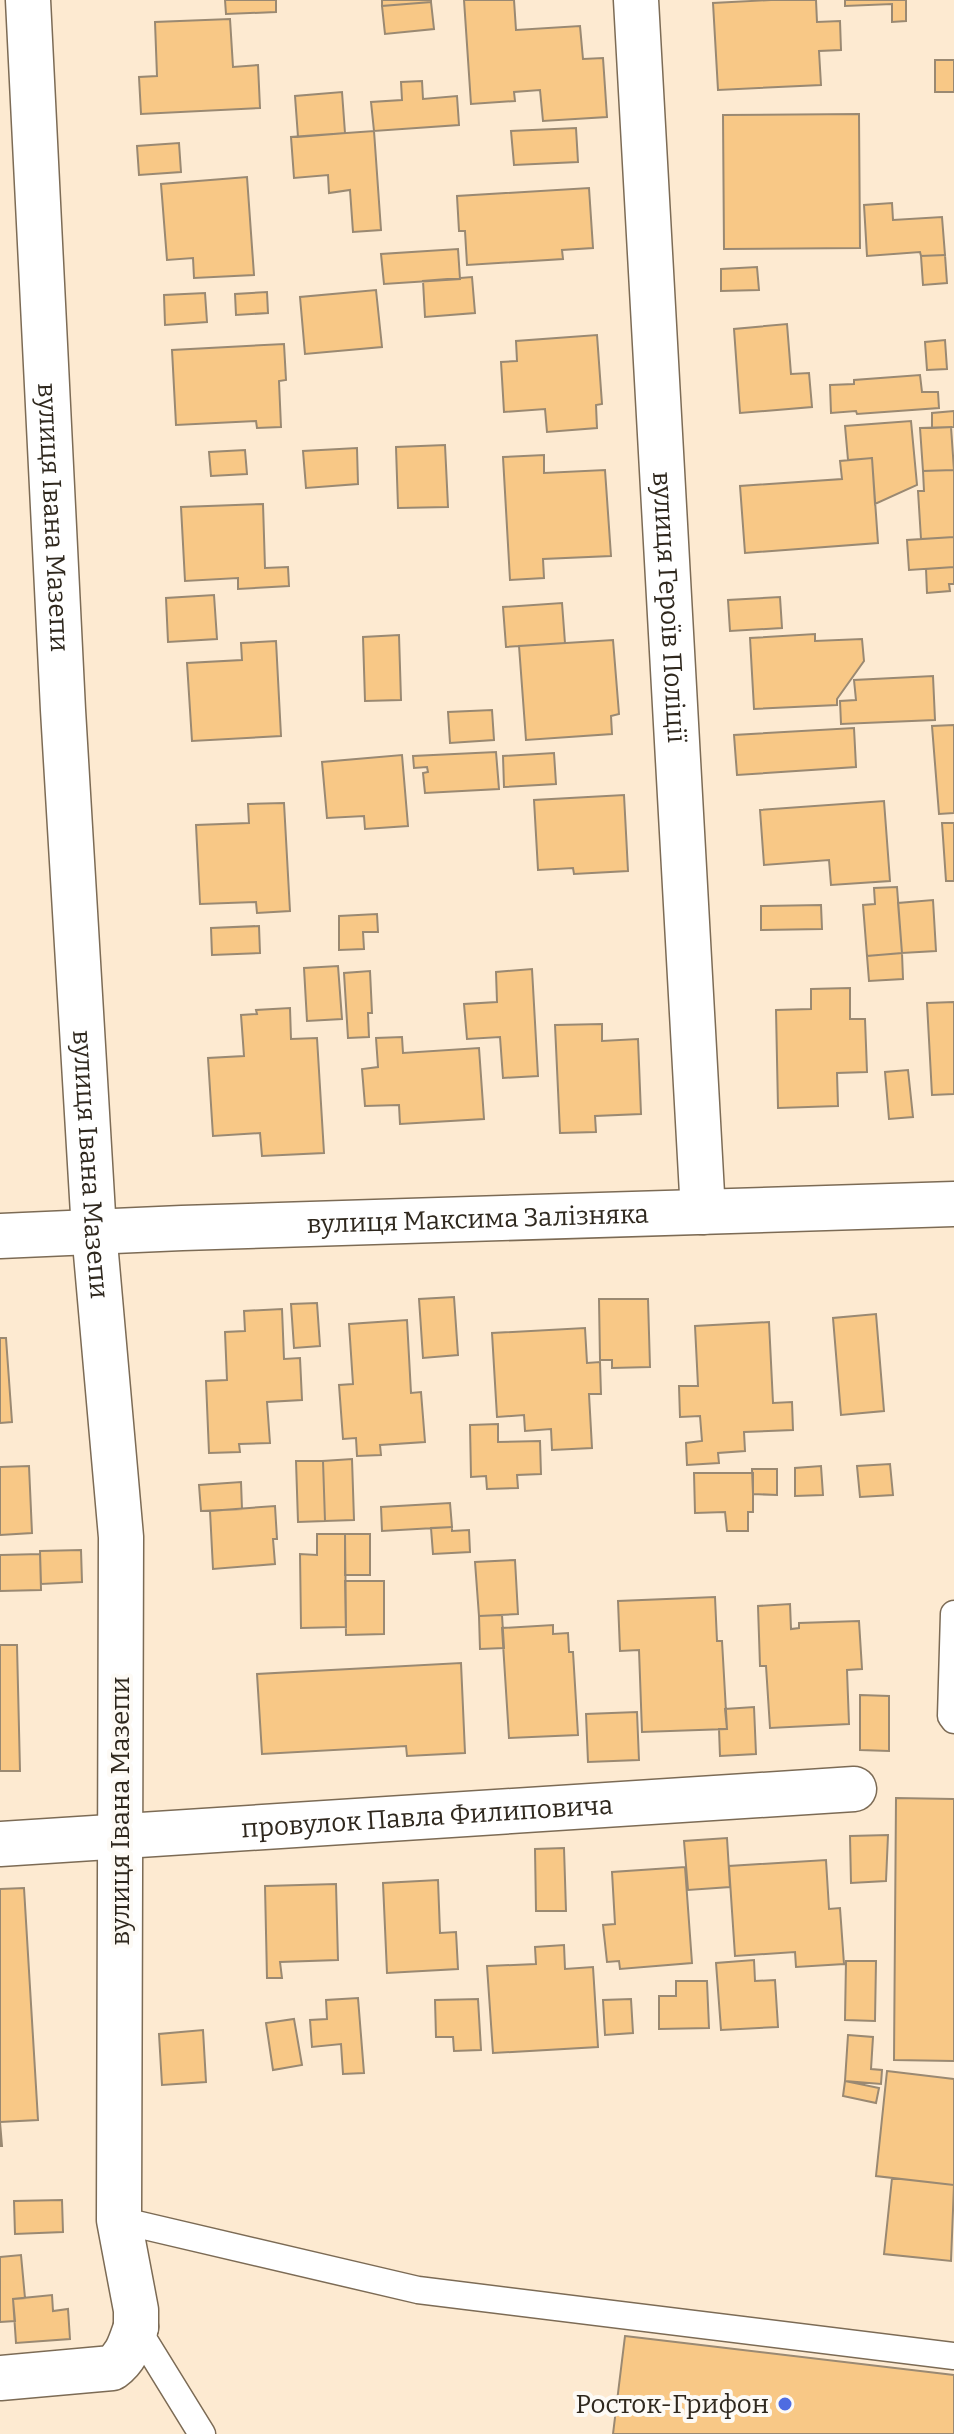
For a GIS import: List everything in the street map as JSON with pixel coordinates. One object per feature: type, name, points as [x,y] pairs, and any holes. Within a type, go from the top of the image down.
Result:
[{"type":"street","name":"вулиця Івана Мазепи","points":[[28,0],[64,726],[94,1231],[121,1537],[119,2220],[136,2310],[136,2327]]},
{"type":"street","name":"вулиця Героїв Поліції","points":[[636,0],[703,1212]]},
{"type":"street","name":"вулиця Максима Залізняка","points":[[0,1236],[954,1204]]},
{"type":"street","name":"провулок Павла Филиповича","points":[[0,1844],[854,1789]]},
{"type":"street","points":[[0,2378],[112,2368],[128,2351],[136,2327]]},
{"type":"lane","points":[[954,1614],[951,1716],[954,1720]]},
{"type":"lane","points":[[119,2220],[418,2290],[954,2356]]},
{"type":"lane","points":[[136,2327],[202,2434]]},
{"type":"building","points":[[225,0],[276,0],[276,12],[226,14]]},
{"type":"building","points":[[382,0],[431,0],[431,2],[382,6]]},
{"type":"building","points":[[464,0],[514,0],[516,30],[580,26],[583,59],[603,58],[607,117],[543,121],[540,90],[514,92],[515,101],[471,104]]},
{"type":"building","points":[[816,0],[817,22],[840,21],[841,50],[819,51],[821,85],[718,90],[713,3]]},
{"type":"building","points":[[845,0],[906,0],[906,21],[892,22],[892,4],[845,6]]},
{"type":"building","points":[[431,2],[434,29],[385,34],[382,6]]},
{"type":"building","points":[[230,19],[233,67],[258,65],[260,108],[141,114],[139,77],[157,76],[155,22]]},
{"type":"building","points":[[935,60],[954,60],[954,92],[935,92]]},
{"type":"building","points":[[422,81],[423,99],[457,96],[459,125],[374,131],[371,102],[402,100],[401,82]]},
{"type":"building","points":[[342,92],[345,133],[298,137],[295,96]]},
{"type":"building","points":[[859,114],[860,248],[724,249],[723,115]]},
{"type":"building","points":[[576,128],[578,162],[514,165],[511,131]]},
{"type":"building","points":[[374,131],[381,230],[353,232],[350,190],[329,193],[328,175],[294,178],[291,137]]},
{"type":"building","points":[[179,143],[181,172],[139,175],[137,146]]},
{"type":"building","points":[[247,177],[254,275],[194,278],[193,258],[167,260],[161,184]]},
{"type":"building","points":[[589,188],[593,248],[562,250],[563,259],[467,265],[465,231],[459,231],[457,196]]},
{"type":"building","points":[[892,203],[893,220],[942,217],[945,255],[921,256],[920,252],[867,256],[864,205]]},
{"type":"building","points":[[458,249],[460,279],[384,284],[381,254]]},
{"type":"building","points":[[945,255],[947,283],[923,285],[921,256]]},
{"type":"building","points":[[757,267],[759,290],[721,291],[721,269]]},
{"type":"building","points":[[472,277],[475,313],[425,317],[423,281]]},
{"type":"building","points":[[376,290],[382,347],[305,354],[300,297]]},
{"type":"building","points":[[267,292],[268,313],[236,315],[235,294]]},
{"type":"building","points":[[205,293],[207,322],[165,325],[164,295]]},
{"type":"building","points":[[787,324],[791,374],[809,373],[812,407],[740,413],[734,329]]},
{"type":"building","points":[[597,335],[602,404],[596,405],[597,428],[547,432],[545,409],[504,412],[501,362],[517,361],[516,341]]},
{"type":"building","points":[[945,340],[947,369],[927,370],[925,342]]},
{"type":"building","points":[[284,344],[286,380],[279,381],[281,427],[257,428],[256,421],[176,425],[172,350]]},
{"type":"building","points":[[920,375],[922,392],[938,392],[939,408],[831,413],[830,385]]},
{"type":"building","points":[[954,411],[954,427],[932,428],[932,413]]},
{"type":"building","points":[[911,421],[917,485],[875,504],[872,458],[848,460],[845,426]]},
{"type":"building","points":[[951,427],[954,470],[923,471],[920,428]]},
{"type":"building","points":[[445,445],[448,507],[398,508],[396,447]]},
{"type":"building","points":[[357,448],[358,484],[306,488],[303,451]]},
{"type":"building","points":[[245,450],[247,474],[211,476],[209,452]]},
{"type":"building","points":[[544,455],[544,473],[605,470],[611,556],[543,559],[544,578],[510,580],[503,457]]},
{"type":"building","points":[[872,458],[878,543],[745,553],[740,486],[842,479],[840,461]]},
{"type":"building","points":[[954,470],[954,537],[921,539],[918,491],[924,491],[923,471]]},
{"type":"building","points":[[263,504],[265,568],[288,567],[289,586],[238,589],[238,578],[185,581],[181,507]]},
{"type":"building","points":[[954,537],[954,567],[909,570],[907,540]]},
{"type":"building","points":[[954,567],[954,584],[949,584],[950,591],[927,593],[926,569]]},
{"type":"building","points":[[214,595],[217,639],[168,642],[166,598]]},
{"type":"building","points":[[780,597],[782,628],[730,631],[728,600]]},
{"type":"building","points":[[562,603],[565,643],[506,647],[503,607]]},
{"type":"building","points":[[815,634],[815,641],[862,639],[864,661],[837,699],[837,705],[754,709],[750,638]]},
{"type":"building","points":[[399,635],[401,700],[365,701],[363,637]]},
{"type":"building","points":[[613,640],[619,714],[611,716],[612,734],[526,740],[519,646]]},
{"type":"building","points":[[276,641],[281,736],[192,741],[187,663],[242,660],[241,643]]},
{"type":"building","points":[[933,676],[935,720],[841,724],[840,701],[856,700],[854,680]]},
{"type":"building","points":[[492,710],[494,740],[450,743],[448,712]]},
{"type":"building","points":[[954,725],[954,813],[939,814],[932,726]]},
{"type":"building","points":[[854,728],[856,767],[737,775],[734,735]]},
{"type":"building","points":[[496,752],[499,789],[425,793],[423,773],[428,772],[427,767],[414,768],[413,756]]},
{"type":"building","points":[[554,753],[556,784],[504,787],[503,756]]},
{"type":"building","points":[[402,755],[408,826],[365,829],[364,816],[327,818],[322,762]]},
{"type":"building","points":[[624,795],[628,871],[574,874],[573,868],[538,870],[534,800]]},
{"type":"building","points":[[884,801],[890,881],[831,885],[829,860],[764,865],[760,810]]},
{"type":"building","points":[[284,803],[290,911],[257,913],[256,902],[200,904],[196,825],[249,823],[248,804]]},
{"type":"building","points":[[942,823],[954,823],[954,881],[946,881]]},
{"type":"building","points":[[897,887],[902,953],[867,956],[863,905],[875,904],[874,888]]},
{"type":"building","points":[[933,900],[936,951],[902,953],[898,903]]},
{"type":"building","points":[[821,905],[822,929],[761,930],[761,906]]},
{"type":"building","points":[[377,914],[378,932],[363,932],[364,949],[339,950],[339,916]]},
{"type":"building","points":[[259,926],[260,953],[212,955],[211,928]]},
{"type":"building","points":[[902,953],[903,979],[869,981],[867,956]]},
{"type":"building","points":[[338,966],[342,1019],[307,1021],[304,968]]},
{"type":"building","points":[[532,969],[538,1076],[503,1078],[500,1037],[467,1039],[464,1004],[497,1002],[496,972]]},
{"type":"building","points":[[370,971],[372,1013],[368,1013],[369,1037],[348,1038],[344,973]]},
{"type":"building","points":[[850,988],[850,1019],[865,1019],[867,1072],[837,1073],[838,1106],[778,1108],[776,1010],[811,1009],[811,989]]},
{"type":"building","points":[[954,1002],[954,1094],[932,1095],[927,1003]]},
{"type":"building","points":[[290,1008],[291,1039],[317,1038],[324,1153],[262,1156],[260,1133],[213,1136],[208,1058],[244,1056],[241,1015],[257,1014],[256,1010]]},
{"type":"building","points":[[602,1024],[602,1041],[638,1039],[641,1114],[595,1116],[596,1132],[560,1133],[555,1025]]},
{"type":"building","points":[[402,1037],[403,1053],[479,1048],[484,1119],[400,1124],[399,1105],[365,1106],[362,1069],[378,1067],[376,1038]]},
{"type":"building","points":[[908,1070],[913,1117],[889,1119],[885,1072]]},
{"type":"building","points":[[454,1297],[458,1355],[423,1358],[419,1299]]},
{"type":"building","points":[[599,1299],[648,1299],[650,1367],[612,1368],[612,1360],[600,1360]]},
{"type":"building","points":[[317,1303],[320,1346],[294,1348],[291,1304]]},
{"type":"building","points":[[282,1309],[284,1359],[300,1358],[302,1400],[267,1402],[270,1443],[239,1444],[240,1452],[209,1453],[206,1381],[227,1380],[225,1332],[245,1331],[244,1311]]},
{"type":"building","points":[[876,1314],[884,1411],[841,1415],[833,1318]]},
{"type":"building","points":[[407,1320],[411,1393],[421,1392],[425,1442],[380,1445],[381,1455],[357,1456],[356,1438],[343,1439],[339,1385],[353,1384],[349,1324]]},
{"type":"building","points":[[769,1322],[773,1403],[792,1402],[793,1430],[744,1432],[745,1451],[718,1453],[719,1463],[687,1465],[686,1443],[702,1441],[700,1416],[680,1417],[679,1386],[698,1386],[695,1326]]},
{"type":"building","points":[[585,1328],[587,1363],[600,1362],[601,1394],[589,1394],[592,1448],[552,1450],[551,1429],[525,1431],[524,1415],[497,1417],[492,1333]]},
{"type":"building","points":[[0,1338],[6,1338],[12,1422],[0,1423]]},
{"type":"building","points":[[498,1424],[498,1442],[540,1441],[541,1474],[517,1475],[518,1488],[487,1489],[486,1476],[471,1477],[470,1425]]},
{"type":"building","points":[[352,1459],[354,1520],[325,1521],[323,1461]]},
{"type":"building","points":[[296,1461],[323,1461],[325,1521],[298,1522]]},
{"type":"building","points":[[890,1464],[893,1495],[860,1497],[857,1466]]},
{"type":"building","points":[[29,1466],[32,1533],[0,1535],[0,1467]]},
{"type":"building","points":[[821,1466],[823,1495],[795,1496],[795,1468]]},
{"type":"building","points":[[752,1469],[777,1469],[777,1495],[753,1494]]},
{"type":"building","points":[[694,1473],[753,1473],[753,1512],[748,1512],[748,1531],[727,1531],[725,1512],[695,1513]]},
{"type":"building","points":[[241,1482],[242,1509],[201,1511],[199,1485]]},
{"type":"building","points":[[450,1503],[452,1527],[382,1531],[381,1507]]},
{"type":"building","points":[[275,1506],[275,1564],[213,1569],[210,1511]]},
{"type":"building","points":[[452,1527],[452,1531],[469,1530],[470,1552],[433,1554],[431,1528]]},
{"type":"building","points":[[317,1534],[345,1534],[346,1627],[301,1628],[300,1554],[317,1555]]},
{"type":"building","points":[[345,1534],[370,1534],[370,1575],[345,1575]]},
{"type":"building","points":[[81,1550],[82,1582],[41,1584],[40,1551]]},
{"type":"building","points":[[40,1554],[41,1590],[0,1591],[0,1555]]},
{"type":"building","points":[[515,1560],[518,1614],[479,1616],[475,1562]]},
{"type":"building","points":[[345,1581],[384,1581],[384,1634],[346,1635]]},
{"type":"building","points":[[715,1597],[717,1641],[722,1641],[727,1729],[642,1732],[639,1650],[620,1651],[618,1601]]},
{"type":"building","points":[[790,1604],[791,1629],[799,1628],[799,1623],[859,1621],[862,1669],[847,1670],[849,1724],[770,1728],[766,1666],[760,1666],[758,1606]]},
{"type":"building","points":[[502,1615],[504,1648],[480,1649],[479,1616]]},
{"type":"building","points":[[553,1625],[553,1634],[568,1633],[569,1652],[573,1652],[578,1735],[509,1738],[502,1628]]},
{"type":"building","points":[[0,1645],[17,1645],[20,1771],[0,1771]]},
{"type":"building","points":[[461,1663],[465,1753],[407,1756],[406,1746],[262,1754],[257,1674]]},
{"type":"building","points":[[860,1695],[889,1696],[889,1751],[860,1750]]},
{"type":"building","points":[[754,1707],[756,1754],[720,1756],[719,1729],[727,1729],[725,1709]]},
{"type":"building","points":[[637,1712],[639,1760],[588,1762],[586,1714]]},
{"type":"building","points":[[896,1798],[954,1799],[954,2061],[894,2060]]},
{"type":"building","points":[[888,1835],[886,1881],[851,1883],[850,1836]]},
{"type":"building","points":[[727,1838],[730,1887],[688,1890],[684,1841]]},
{"type":"building","points":[[564,1848],[566,1911],[536,1911],[535,1849]]},
{"type":"building","points":[[826,1860],[829,1909],[840,1908],[844,1964],[796,1967],[795,1952],[735,1956],[729,1866]]},
{"type":"building","points":[[685,1867],[692,1963],[620,1969],[619,1961],[607,1962],[603,1925],[615,1924],[612,1872]]},
{"type":"building","points":[[438,1880],[440,1933],[456,1932],[458,1969],[387,1973],[383,1883]]},
{"type":"building","points":[[336,1884],[338,1960],[280,1962],[282,1978],[267,1978],[265,1886]]},
{"type":"building","points":[[24,1888],[38,2120],[0,2122],[0,1889]]},
{"type":"building","points":[[564,1945],[565,1969],[593,1967],[598,2047],[493,2053],[487,1966],[536,1964],[535,1947]]},
{"type":"building","points":[[754,1960],[755,1981],[775,1980],[778,2027],[721,2030],[716,1963]]},
{"type":"building","points":[[846,1961],[876,1961],[875,2021],[845,2020]]},
{"type":"building","points":[[676,1981],[707,1981],[709,2028],[659,2029],[659,1996],[676,1996]]},
{"type":"building","points":[[358,1998],[364,2073],[343,2074],[341,2044],[312,2047],[310,2020],[327,2019],[326,2000]]},
{"type":"building","points":[[478,1999],[481,2050],[454,2051],[453,2037],[436,2037],[435,2000]]},
{"type":"building","points":[[631,1999],[633,2033],[605,2035],[603,2000]]},
{"type":"building","points":[[294,2019],[302,2065],[273,2070],[266,2023]]},
{"type":"building","points":[[203,2030],[206,2082],[162,2085],[159,2034]]},
{"type":"building","points":[[848,2035],[873,2037],[871,2069],[882,2070],[881,2084],[845,2081]]},
{"type":"building","points":[[887,2071],[954,2079],[954,2185],[876,2176]]},
{"type":"building","points":[[845,2081],[879,2088],[876,2103],[843,2096]]},
{"type":"building","points":[[892,2178],[954,2185],[951,2261],[884,2254]]},
{"type":"building","points":[[62,2200],[63,2232],[15,2234],[14,2201]]},
{"type":"building","points":[[21,2255],[25,2298],[13,2299],[15,2321],[0,2322],[0,2257]]},
{"type":"building","points":[[52,2295],[53,2311],[68,2309],[70,2339],[16,2343],[13,2299]]},
{"type":"building","name":"Росток-Грифон","points":[[625,2336],[954,2375],[954,2434],[613,2434]]},
{"type":"place","name":"Росток-Грифон","points":[[785,2404]]}]
